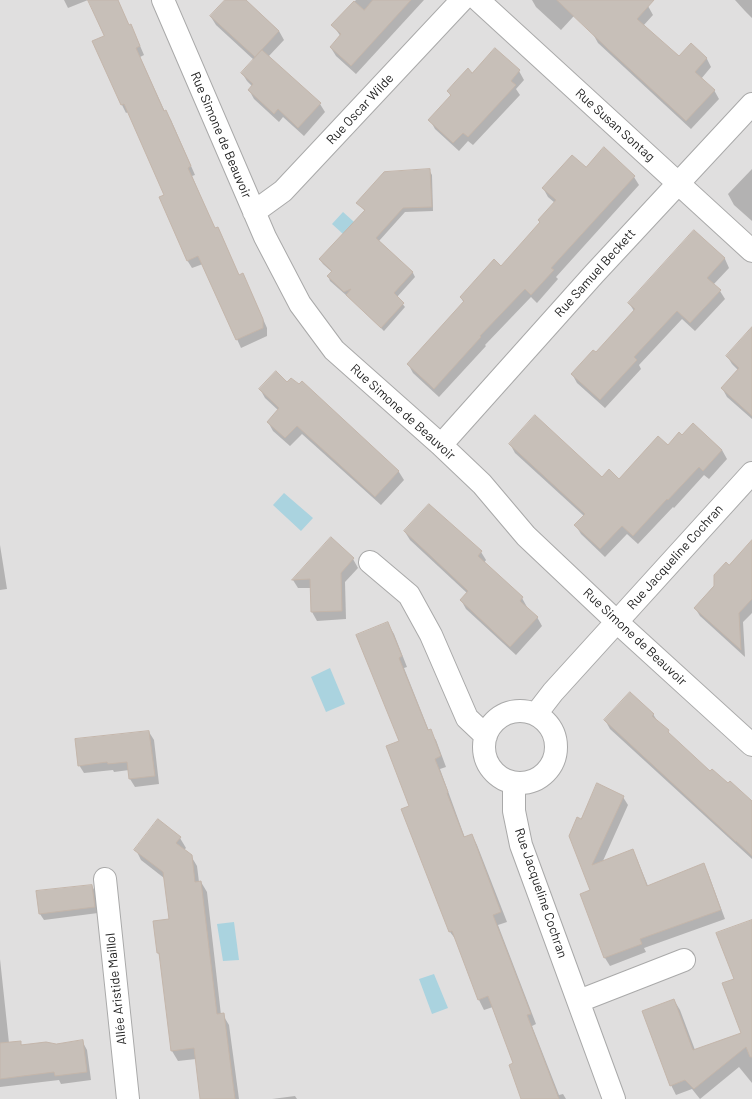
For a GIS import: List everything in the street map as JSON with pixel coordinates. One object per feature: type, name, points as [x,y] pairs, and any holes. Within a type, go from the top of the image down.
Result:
[{"type":"street","name":"Rue Simone de Beauvoir","points":[[163,0],[265,237],[300,304],[334,350],[441,445],[482,484],[526,536],[617,622],[752,745]]},
{"type":"street","name":"Rue Oscar Wilde","points":[[254,212],[283,191],[462,0]]},
{"type":"street","name":"Rue Susan Sontag","points":[[478,0],[752,251]]},
{"type":"street","name":"Rue Samuel Beckett","points":[[441,445],[594,274],[752,104]]},
{"type":"street","name":"Rue Jacqueline Cochran","points":[[536,714],[553,692],[752,473]]},
{"type":"street","points":[[370,562],[409,595],[431,635],[467,718],[486,736]]},
{"type":"street","points":[[524,711],[536,714],[545,721],[552,730],[556,741],[556,752],[553,764],[546,773],[536,780],[525,783],[514,783],[502,778],[492,770],[486,760],[484,748],[486,736],[491,725],[500,717],[512,712],[524,711]]},
{"type":"street","name":"Rue Jacqueline Cochran","points":[[514,783],[514,811],[521,845],[614,1099]]},
{"type":"street","name":"Allée Aristide Maillol","points":[[105,879],[128,1099]]},
{"type":"street","points":[[579,1001],[684,960]]},
{"type":"shaded area","points":[[0,0],[752,0],[752,1099],[0,1099]]},
{"type":"water","points":[[343,212],[374,240],[363,252],[332,224]]},
{"type":"water","points":[[284,493],[313,518],[301,531],[273,505]]},
{"type":"water","points":[[330,668],[345,704],[326,712],[311,677]]},
{"type":"water","points":[[234,922],[239,960],[223,961],[217,924]]},
{"type":"water","points":[[434,974],[448,1008],[432,1014],[419,979]]},
{"type":"building","points":[[88,0],[118,0],[129,25],[131,24],[140,46],[136,48],[164,111],[166,110],[191,166],[188,168],[215,228],[218,227],[239,275],[243,273],[263,319],[263,328],[236,340],[198,256],[187,261],[159,197],[164,195],[124,104],[121,105],[92,41],[104,36]]},
{"type":"building","points":[[225,0],[246,0],[279,31],[255,57],[210,16]]},
{"type":"building","points":[[373,0],[411,0],[351,66],[330,47],[341,34],[331,25],[354,1],[364,10]]},
{"type":"building","points":[[557,0],[654,0],[637,19],[679,56],[691,43],[707,58],[695,72],[715,90],[686,121]]},
{"type":"building","points":[[495,48],[520,70],[511,81],[516,85],[468,137],[463,133],[453,143],[428,120],[451,95],[447,91],[468,68],[472,73]]},
{"type":"building","points":[[262,50],[321,103],[298,128],[278,109],[274,114],[248,90],[253,84],[241,73]]},
{"type":"building","points":[[604,147],[635,176],[551,268],[554,270],[531,295],[525,289],[480,336],[481,337],[434,389],[407,364],[464,301],[460,297],[494,259],[501,266],[540,222],[538,220],[556,200],[542,188],[572,155],[586,167]]},
{"type":"building","points":[[430,169],[432,207],[403,208],[376,238],[413,272],[394,293],[404,303],[381,328],[346,295],[351,289],[344,292],[327,276],[332,271],[319,259],[365,210],[356,203],[384,172]]},
{"type":"building","points":[[694,230],[725,258],[707,278],[721,290],[690,323],[677,311],[634,357],[637,360],[600,400],[571,374],[593,350],[596,352],[635,309],[628,303]]},
{"type":"building","points":[[752,327],[752,416],[721,388],[739,368],[726,356]]},
{"type":"building","points":[[276,371],[287,382],[291,378],[299,384],[302,381],[399,471],[375,497],[297,426],[285,438],[267,422],[279,408],[259,389]]},
{"type":"building","points":[[535,415],[602,477],[609,469],[619,479],[658,436],[668,445],[679,432],[682,435],[693,423],[722,450],[703,471],[699,467],[633,536],[622,526],[600,549],[574,525],[585,514],[509,444]]},
{"type":"building","points":[[429,504],[482,551],[478,556],[523,597],[520,601],[538,617],[510,647],[460,600],[468,591],[404,531]]},
{"type":"building","points":[[331,537],[354,558],[341,573],[342,611],[311,612],[310,579],[292,580]]},
{"type":"building","points":[[752,540],[752,599],[739,613],[741,650],[694,608],[714,586],[714,575],[726,562],[729,565]]},
{"type":"building","points":[[388,622],[402,656],[399,658],[428,730],[431,729],[441,756],[435,759],[464,837],[472,834],[501,912],[493,915],[531,1014],[527,1015],[559,1099],[521,1099],[509,1065],[513,1063],[488,996],[478,1000],[452,931],[449,932],[401,809],[409,806],[386,746],[399,741],[356,635]]},
{"type":"building","points":[[630,692],[654,714],[652,716],[669,730],[668,732],[710,771],[712,769],[728,783],[730,781],[752,801],[752,856],[604,720]]},
{"type":"building","points":[[149,731],[155,776],[129,779],[127,762],[108,764],[107,762],[78,766],[75,739]]},
{"type":"building","points":[[597,783],[624,796],[592,865],[633,849],[647,886],[704,863],[721,910],[640,939],[642,944],[604,958],[580,894],[590,890],[569,836],[577,817],[581,819]]},
{"type":"building","points":[[158,819],[181,837],[176,843],[192,855],[195,882],[201,881],[217,1014],[224,1013],[235,1099],[200,1099],[194,1048],[171,1051],[159,953],[157,953],[153,921],[169,919],[163,872],[134,850]]},
{"type":"building","points":[[92,885],[95,907],[39,914],[36,891]]},
{"type":"building","points":[[752,920],[752,1057],[750,1057],[746,1047],[694,1089],[685,1080],[670,1086],[642,1011],[674,999],[693,1050],[741,1033],[722,983],[734,979],[716,933]]},
{"type":"building","points":[[83,1040],[87,1072],[55,1076],[54,1072],[0,1079],[0,1043],[21,1041],[21,1045],[46,1042],[56,1044]]}]
